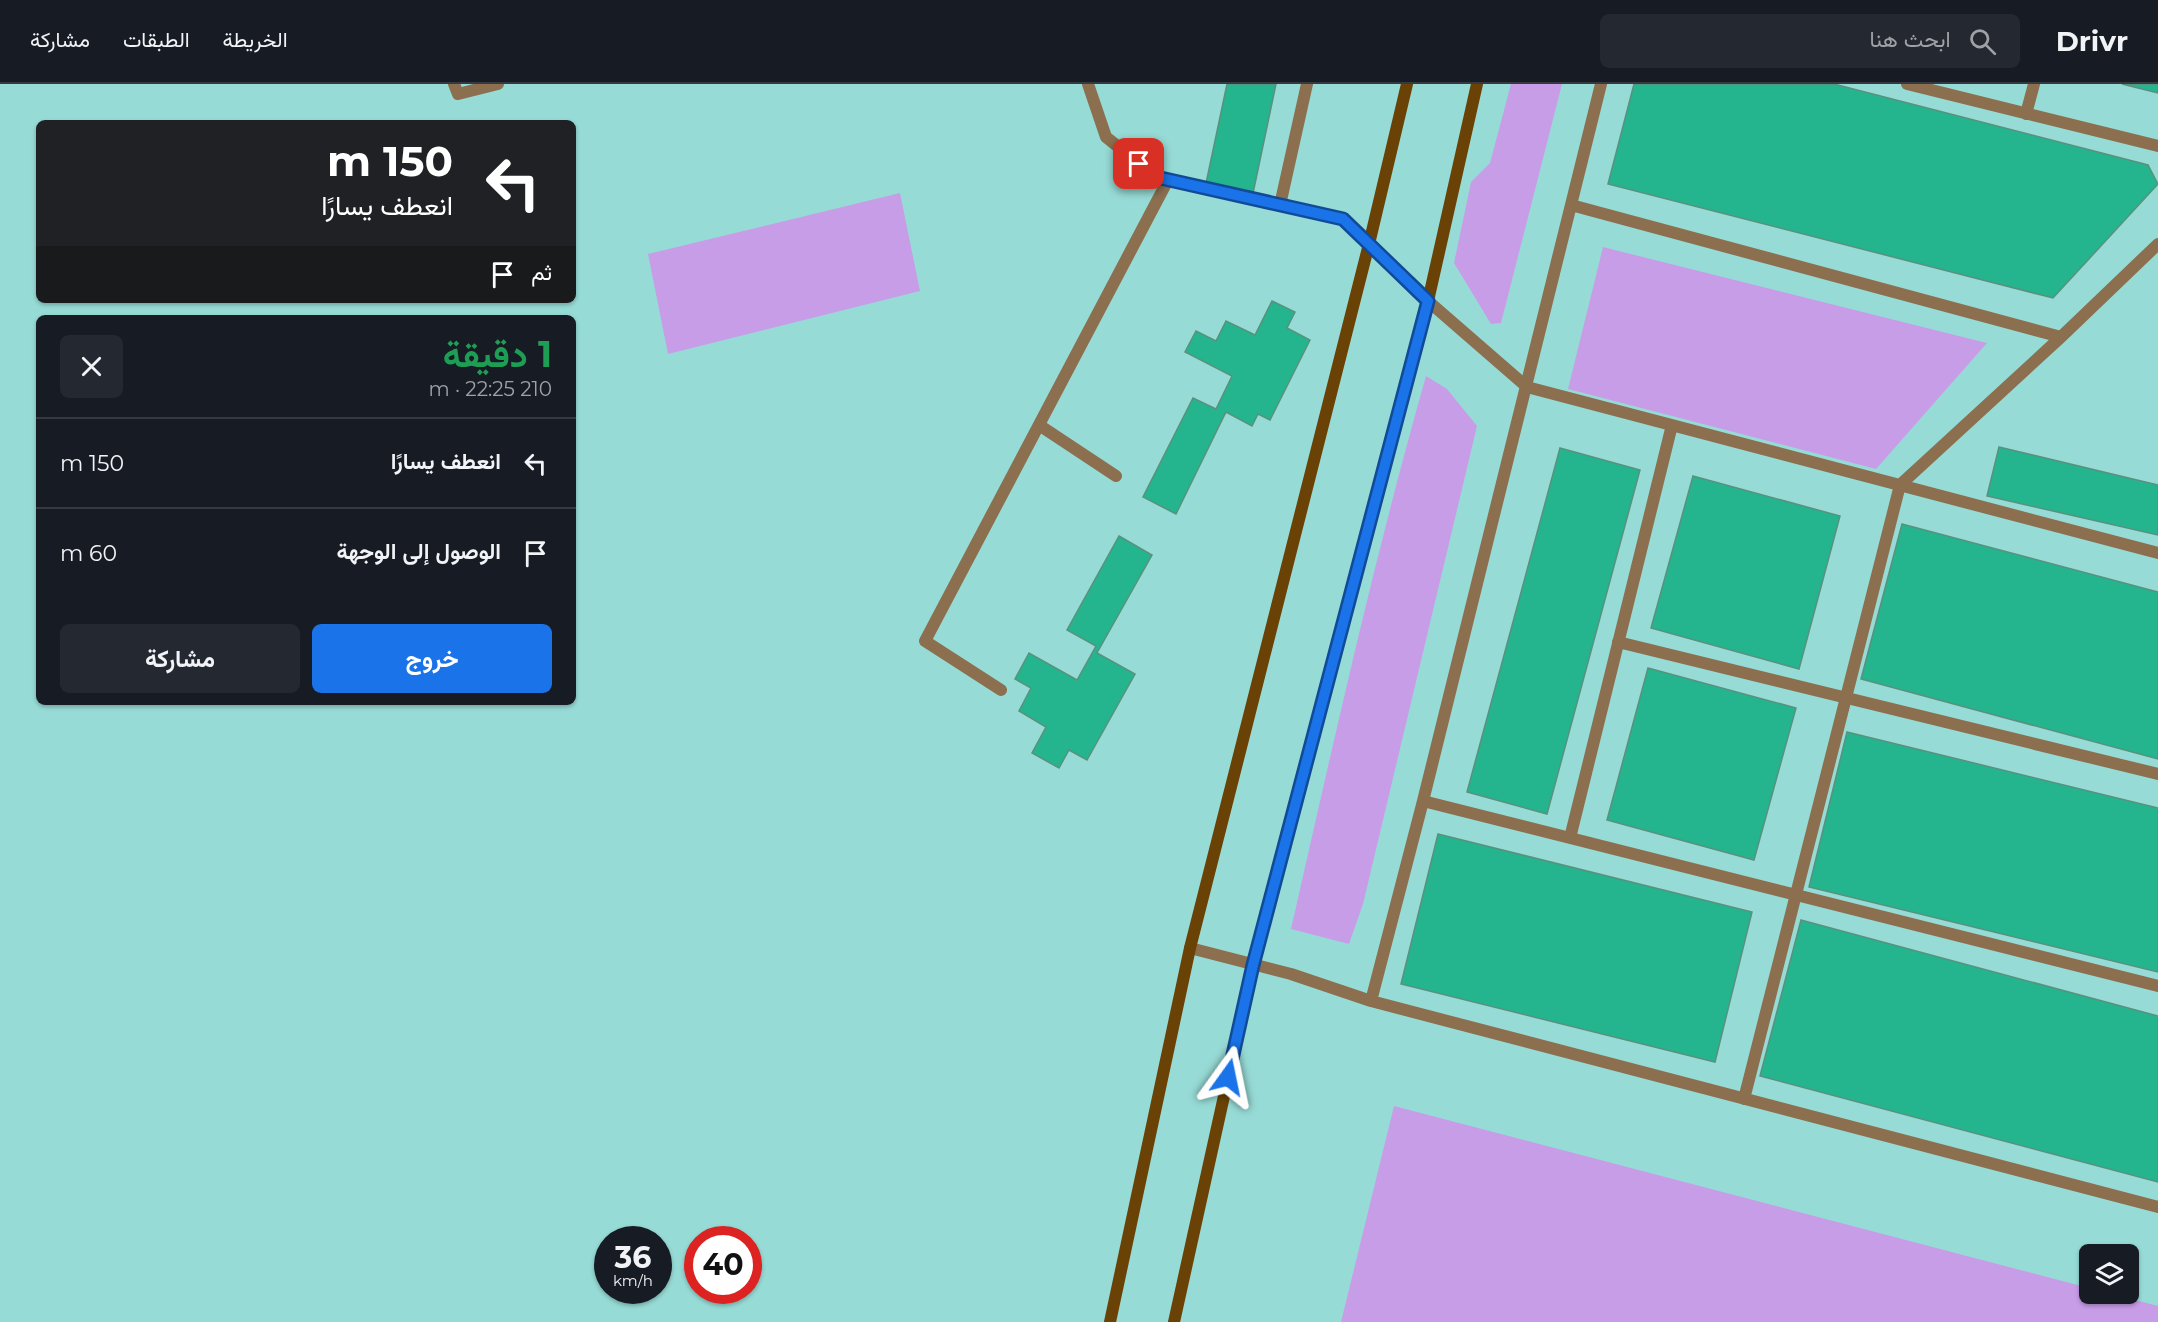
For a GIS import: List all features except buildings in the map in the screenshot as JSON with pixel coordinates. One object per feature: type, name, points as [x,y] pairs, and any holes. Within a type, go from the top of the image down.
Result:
[{"type":"street","points":[[454,84],[458,94],[498,84]]},
{"type":"street","points":[[1088,84],[1106,136],[1156,177],[1343,219],[1428,301],[1527,387],[2158,553]]},
{"type":"street","points":[[1280,205],[1307,84]]},
{"type":"street","points":[[1110,1322],[1190,948],[1369,244],[1407,84]]},
{"type":"street","points":[[1174,1322],[1253,965],[1428,301],[1478,84]]},
{"type":"street","points":[[1371,1001],[1527,387],[1601,84]]},
{"type":"street","points":[[1907,84],[2158,146]]},
{"type":"street","points":[[2026,114],[2034,84]]},
{"type":"street","points":[[1001,690],[925,641],[1168,180]]},
{"type":"street","points":[[1571,205],[2061,337]]},
{"type":"street","points":[[1744,1099],[1900,485],[2158,244]]},
{"type":"street","points":[[1039,425],[1116,476]]},
{"type":"street","points":[[1570,837],[1672,425]]},
{"type":"street","points":[[1618,642],[2158,774]]},
{"type":"street","points":[[1423,801],[2158,986]]},
{"type":"street","points":[[1190,948],[1291,974],[1371,1001],[2158,1207]]},
{"type":"shaded area","points":[[1511,84],[1562,84],[1501,323],[1491,324],[1454,263],[1471,182],[1490,163]]},
{"type":"shaded area","points":[[900,193],[920,291],[668,354],[648,254]]},
{"type":"shaded area","points":[[1603,247],[1987,343],[1876,469],[1568,389]]},
{"type":"shaded area","points":[[1426,376],[1447,389],[1477,426],[1363,904],[1349,944],[1291,929],[1338,721]]},
{"type":"shaded area","points":[[1394,1106],[2079,1285],[2079,1304],[2139,1304],[2139,1301],[2158,1306],[2158,1322],[1341,1322]]},
{"type":"route","points":[[1139,164],[1156,177],[1343,219],[1428,301],[1253,965],[1228,1077]]}]
